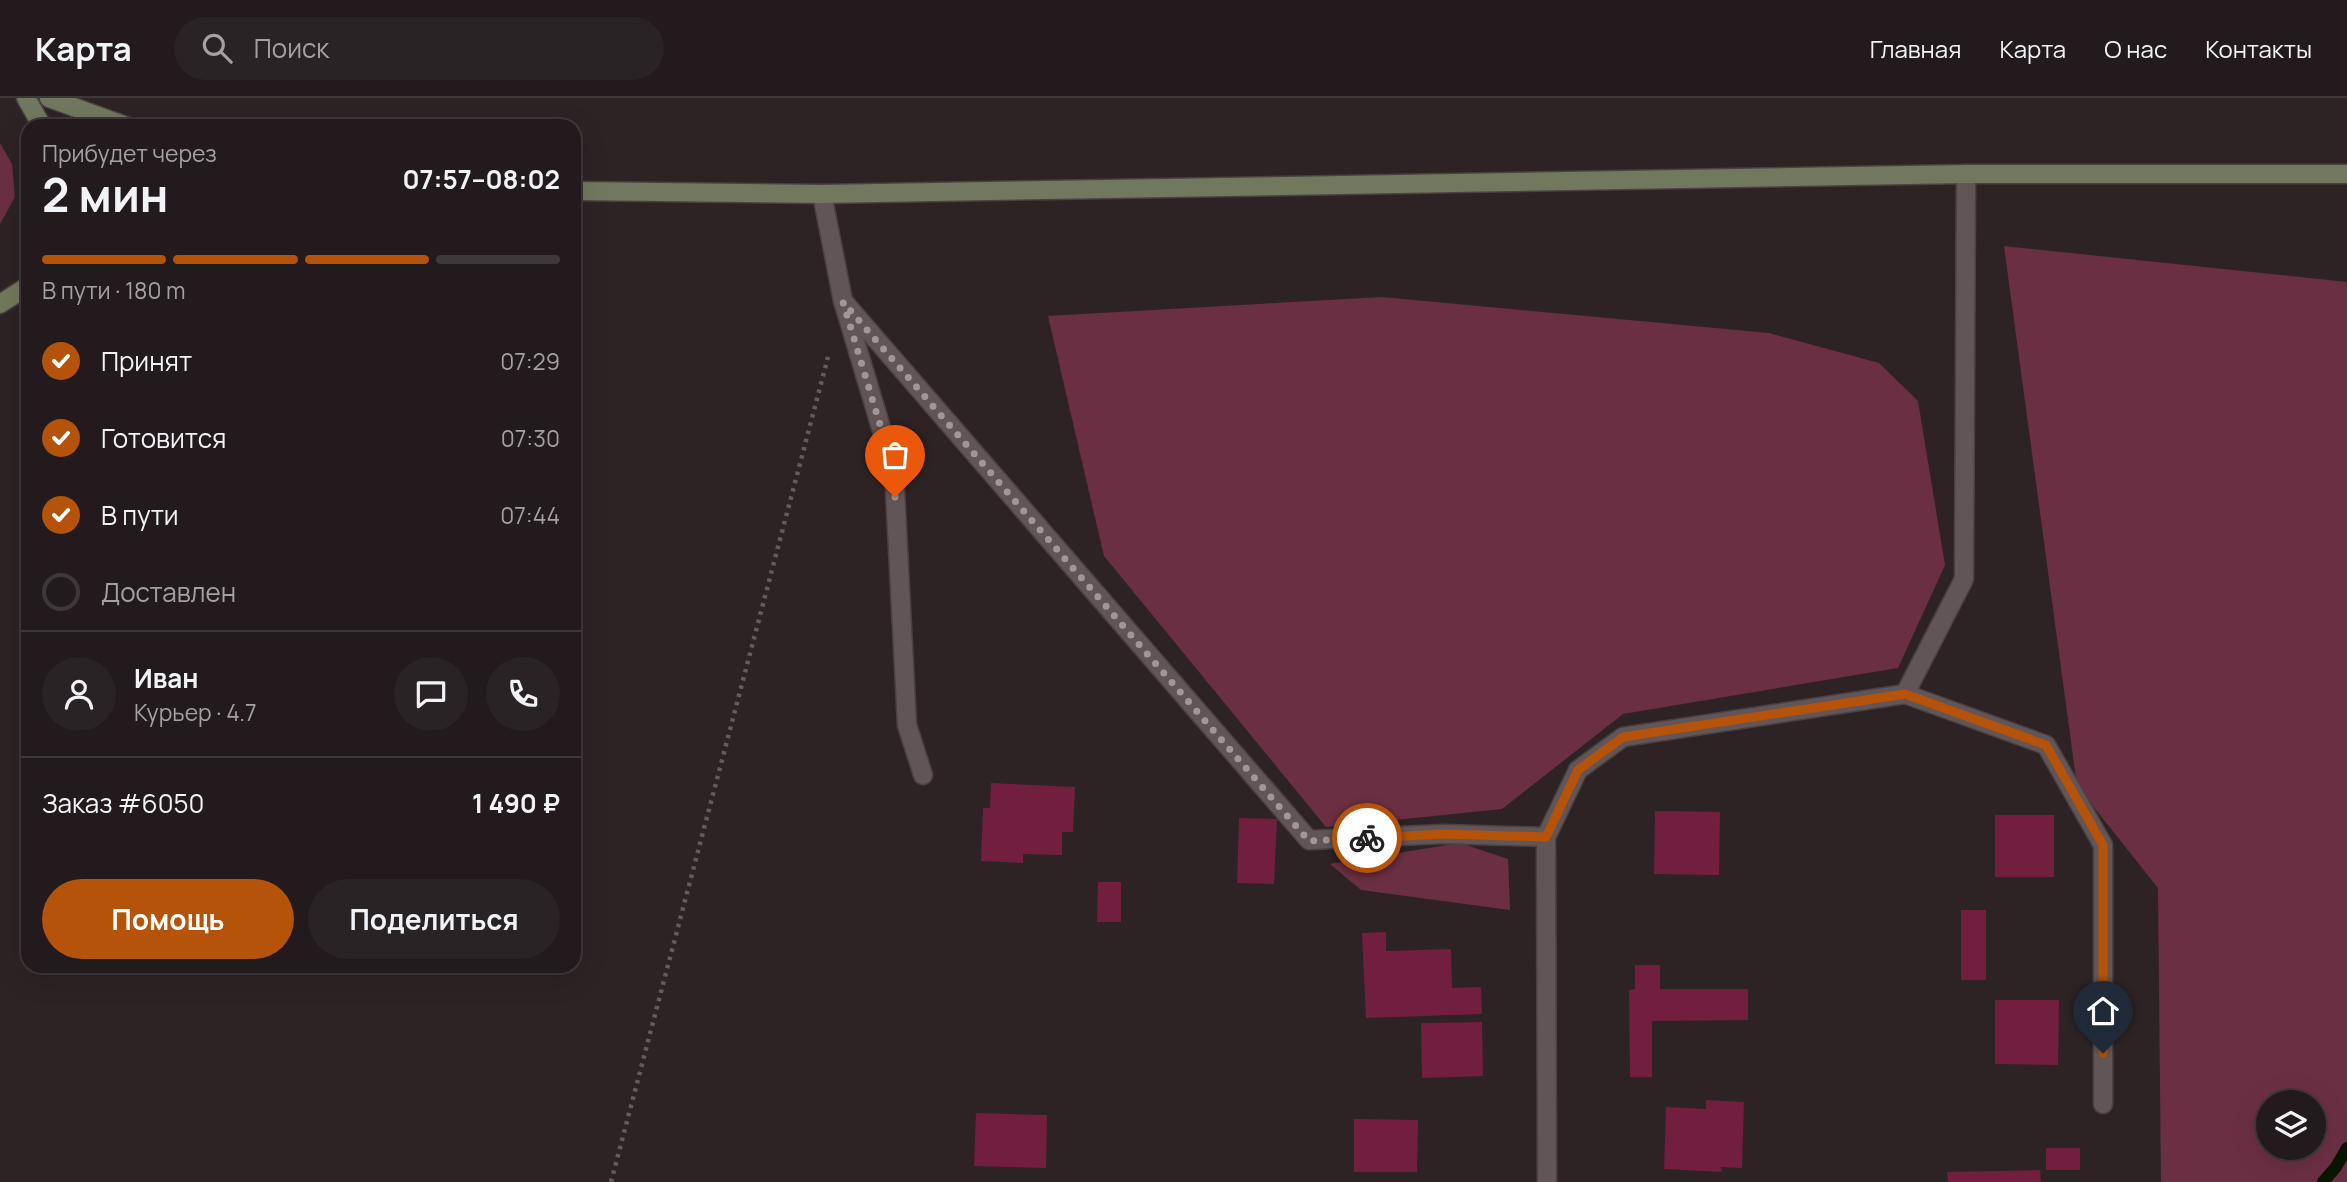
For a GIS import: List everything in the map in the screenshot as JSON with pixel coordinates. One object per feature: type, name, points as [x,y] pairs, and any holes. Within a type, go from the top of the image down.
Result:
[{"type":"main road","points":[[26,98],[37,119]]},
{"type":"main road","points":[[48,98],[106,119]]},
{"type":"main road","points":[[581,191],[822,194],[1966,174],[2347,174]]},
{"type":"main road","points":[[0,304],[21,289]]},
{"type":"street","points":[[1905,694],[1964,579],[1966,174]]},
{"type":"street","points":[[822,194],[843,302],[894,471],[906,725],[922,775]]},
{"type":"street","points":[[843,302],[1309,841],[1444,834],[1546,837]]},
{"type":"street","points":[[1547,1182],[1546,837],[1578,770],[1623,737],[1905,694],[2046,745],[2103,845],[2103,1104]]},
{"type":"path","points":[[611,1182],[829,355]]},
{"type":"shaded area","points":[[0,143],[12,164],[15,197],[0,224]]},
{"type":"shaded area","points":[[2004,246],[2347,282],[2347,1182],[2161,1182],[2158,888],[2077,786]]},
{"type":"shaded area","points":[[1382,297],[1769,333],[1879,363],[1918,401],[1945,565],[1898,668],[1623,714],[1502,809],[1326,827],[1104,556],[1048,316]]},
{"type":"shaded area","points":[[1460,843],[1508,859],[1510,910],[1361,890],[1330,864]]},
{"type":"building","points":[[991,783],[1075,787],[1073,832],[1062,832],[1062,855],[1023,854],[1023,863],[981,861],[983,808],[990,808]]},
{"type":"building","points":[[1655,811],[1720,812],[1719,875],[1654,874]]},
{"type":"building","points":[[1995,815],[2054,815],[2054,877],[1995,877]]},
{"type":"building","points":[[1239,818],[1277,819],[1274,884],[1237,883]]},
{"type":"building","points":[[1098,882],[1121,882],[1121,922],[1097,922]]},
{"type":"building","points":[[1961,910],[1986,910],[1986,980],[1961,980]]},
{"type":"building","points":[[1386,932],[1386,951],[1451,949],[1452,988],[1481,987],[1482,1014],[1366,1018],[1362,933]]},
{"type":"building","points":[[1635,965],[1660,965],[1660,989],[1748,989],[1748,1020],[1652,1021],[1652,1077],[1630,1077],[1629,990],[1635,989]]},
{"type":"building","points":[[1995,1000],[2059,1000],[2058,1065],[1995,1064]]},
{"type":"building","points":[[1482,1022],[1483,1076],[1422,1078],[1421,1023]]},
{"type":"building","points":[[1706,1100],[1744,1102],[1742,1168],[1721,1167],[1722,1172],[1664,1169],[1666,1107],[1706,1109]]},
{"type":"building","points":[[976,1113],[1047,1115],[1046,1168],[974,1166]]},
{"type":"building","points":[[1354,1119],[1418,1120],[1417,1172],[1354,1172]]},
{"type":"building","points":[[2046,1148],[2080,1148],[2080,1170],[2046,1170]]},
{"type":"building","points":[[2040,1170],[2041,1182],[1948,1182],[1947,1172]]},
{"type":"waterway","points":[[2323,1182],[2347,1148]]},
{"type":"way so far","points":[[895,497],[894,471],[843,302],[1309,841],[1367,838]]},
{"type":"route","points":[[1367,838],[1444,834],[1546,837],[1578,770],[1623,737],[1905,694],[2046,745],[2103,845],[2103,1053]]}]
